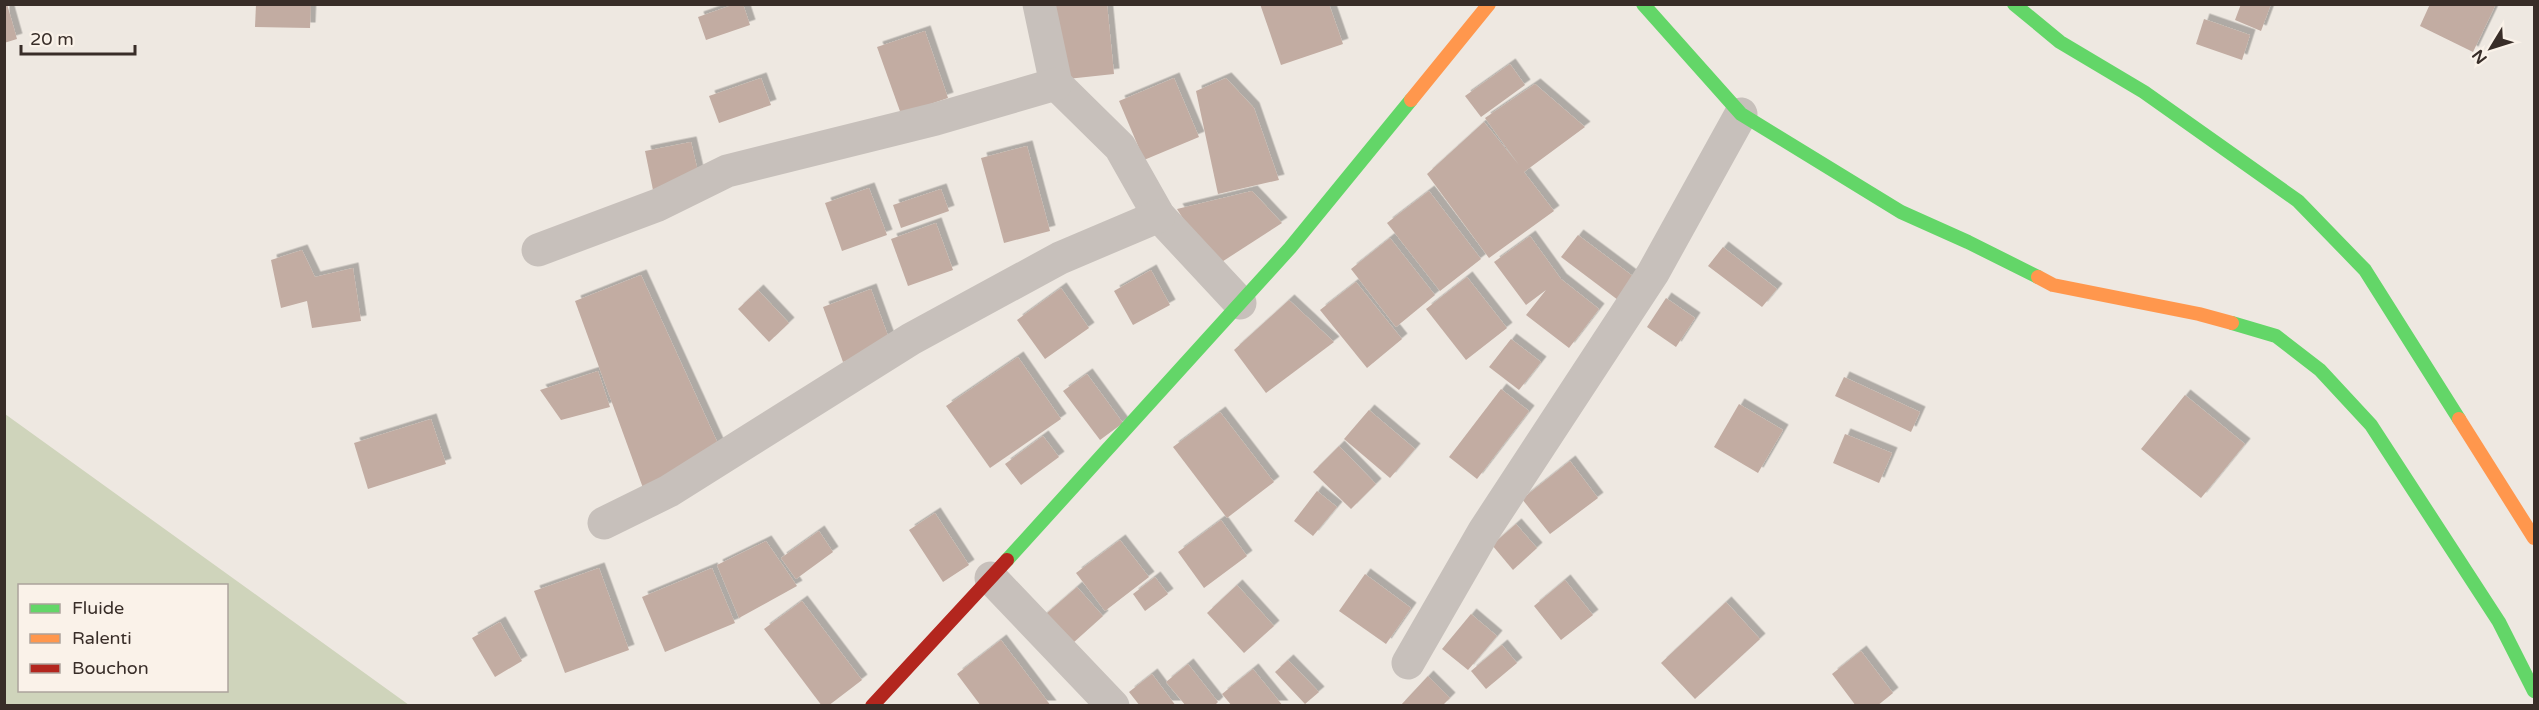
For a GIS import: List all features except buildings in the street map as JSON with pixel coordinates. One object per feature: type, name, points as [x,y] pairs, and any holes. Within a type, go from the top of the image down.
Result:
[{"type":"street","points":[[1040,4],[1056,84],[1120,147],[1160,216],[1240,303]]},
{"type":"street","points":[[872,705],[992,578],[1290,248],[1489,4]]},
{"type":"street","points":[[1643,4],[1741,114],[1901,212],[1968,242],[2053,285],[2199,314],[2277,336],[2320,370],[2371,425],[2499,622],[2535,691]]},
{"type":"street","points":[[2014,4],[2060,42],[2144,92],[2298,201],[2365,270],[2535,538]]},
{"type":"street","points":[[538,250],[658,205],[727,171],[936,119],[1056,84]]},
{"type":"street","points":[[1408,663],[1484,531],[1653,273],[1741,114]]},
{"type":"street","points":[[604,523],[669,491],[911,339],[1060,258],[1160,216]]},
{"type":"street","points":[[992,578],[1113,705]]},
{"type":"green space","points":[[5,414],[409,705],[5,705]]},
{"type":"traffic: fast","points":[[1643,4],[1741,114],[1901,212],[2038,277]]},
{"type":"traffic: fast","points":[[2014,4],[2060,42],[2144,92],[2298,201],[2365,270],[2459,419]]},
{"type":"traffic: fast","points":[[1007,560],[1290,248],[1411,100]]},
{"type":"traffic: fast","points":[[2232,323],[2276,336],[2320,370],[2371,425],[2499,622],[2534,691]]},
{"type":"traffic: slow","points":[[1411,100],[1489,4]]},
{"type":"traffic: slow","points":[[2038,277],[2053,285],[2199,314],[2232,323]]},
{"type":"traffic: slow","points":[[2459,419],[2534,538]]},
{"type":"traffic: jam","points":[[872,706],[1007,560]]}]
